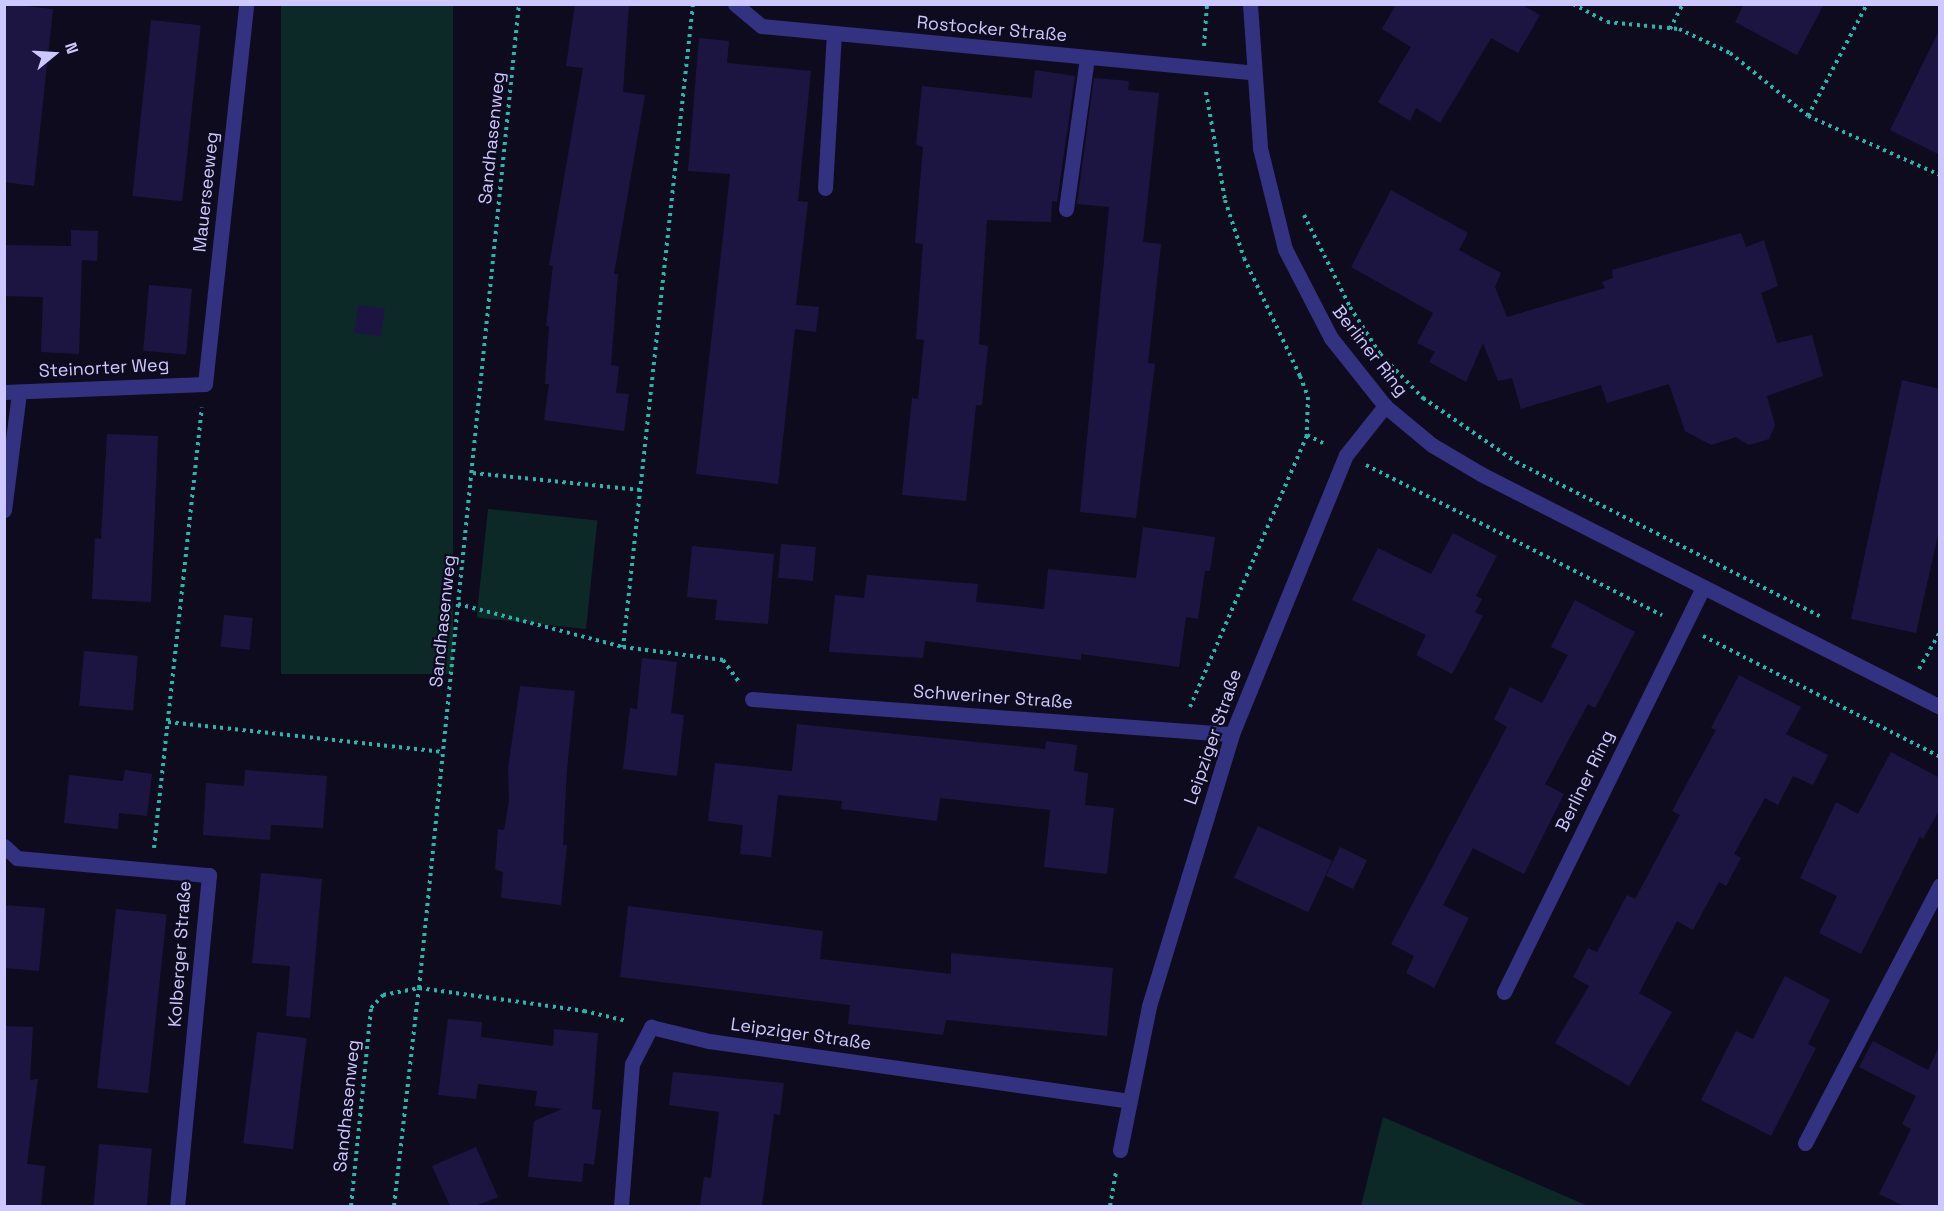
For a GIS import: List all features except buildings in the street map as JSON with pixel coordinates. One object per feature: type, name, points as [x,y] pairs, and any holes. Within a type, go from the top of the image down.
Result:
[{"type":"street","name":"Mauerseeweg","points":[[205,384],[246,4]]},
{"type":"street","name":"Rostocker Straße","points":[[735,4],[760,26],[1252,72]]},
{"type":"street","name":"Berliner Ring","points":[[1250,4],[1252,72],[1260,148],[1285,249],[1330,338],[1385,406],[1432,445],[1481,474],[1940,707]]},
{"type":"street","points":[[825,188],[834,33]]},
{"type":"street","points":[[1066,209],[1087,58]]},
{"type":"street","name":"Steinorter Weg","points":[[12,393],[66,387],[205,384]]},
{"type":"street","points":[[4,510],[12,393]]},
{"type":"street","name":"Leipziger Straße","points":[[1120,1150],[1128,1101],[1149,1006],[1232,734],[1346,455],[1385,406]]},
{"type":"street","name":"Berliner Ring","points":[[1504,992],[1703,587]]},
{"type":"street","name":"Schweriner Straße","points":[[752,699],[1232,734]]},
{"type":"street","name":"Kolberger Straße","points":[[4,846],[17,858],[209,875],[177,1206]]},
{"type":"street","points":[[1805,1143],[1940,885]]},
{"type":"street","points":[[621,1206],[632,1064],[651,1027]]},
{"type":"street","name":"Leipziger Straße","points":[[651,1027],[708,1041],[1128,1101]]},
{"type":"path","name":"Sandhasenweg","points":[[351,1206],[371,1008],[383,995],[419,988],[519,4]]},
{"type":"path","points":[[623,647],[693,4]]},
{"type":"path","points":[[1180,730],[1307,435],[1308,397],[1244,258],[1225,200],[1202,68],[1207,4]]},
{"type":"path","points":[[1573,4],[1607,22],[1670,29],[1730,53],[1808,116],[1940,175]]},
{"type":"path","points":[[1670,29],[1683,4]]},
{"type":"path","points":[[1808,116],[1867,4]]},
{"type":"path","points":[[1302,207],[1350,307],[1380,354],[1423,398],[1516,462],[1826,619]]},
{"type":"path","points":[[152,869],[205,384]]},
{"type":"path","points":[[1307,435],[1940,757]]},
{"type":"path","points":[[473,473],[640,490]]},
{"type":"path","points":[[458,604],[623,647],[723,660],[752,699]]},
{"type":"path","points":[[1919,669],[1940,632]]},
{"type":"path","points":[[1909,664],[1929,675]]},
{"type":"path","points":[[168,722],[443,752]]},
{"type":"path","points":[[393,1206],[419,988],[584,1011],[651,1027]]},
{"type":"path","points":[[1110,1206],[1120,1150]]},
{"type":"green space","points":[[281,5],[453,5],[453,674],[281,674]]},
{"type":"green space","points":[[488,509],[597,520],[586,629],[477,617]]},
{"type":"green space","points":[[1383,1117],[1588,1206],[1361,1206]]}]
